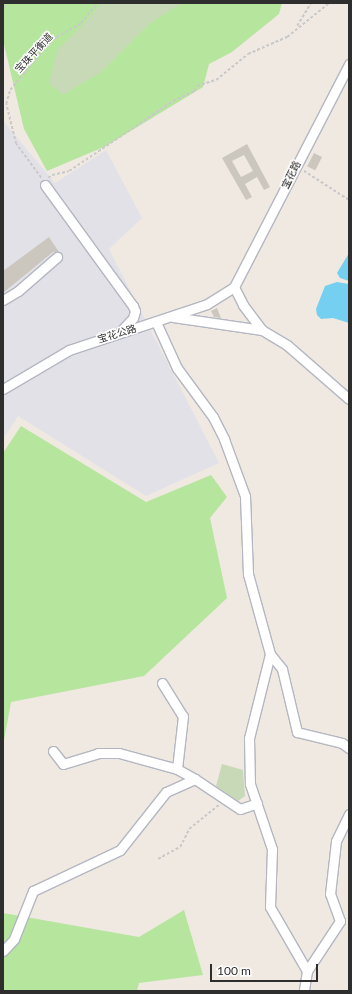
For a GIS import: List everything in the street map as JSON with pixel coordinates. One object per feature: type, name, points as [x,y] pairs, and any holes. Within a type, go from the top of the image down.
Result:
[{"type":"street","name":"宝花路","points":[[234,287],[349,64]]},
{"type":"street","points":[[45,185],[133,306],[135,311],[133,318],[119,333]]},
{"type":"street","points":[[3,300],[18,291],[57,257]]},
{"type":"street","name":"宝花公路","points":[[3,389],[69,350],[208,304],[234,287]]},
{"type":"street","points":[[234,287],[243,305],[262,330],[287,345],[349,399]]},
{"type":"street","points":[[171,317],[262,330]]},
{"type":"street","points":[[156,322],[177,368],[213,417],[224,438],[245,496],[248,574],[270,654],[282,669],[297,732],[342,743],[349,748]]},
{"type":"street","points":[[270,654],[249,738],[250,784],[272,849],[270,907],[307,971]]},
{"type":"street","points":[[162,683],[183,716],[177,769]]},
{"type":"street","points":[[53,751],[63,764],[98,753],[119,753],[177,769],[195,779],[240,810],[257,803]]},
{"type":"street","points":[[3,951],[14,939],[33,890],[120,850],[166,792],[195,779]]},
{"type":"street","points":[[304,991],[307,971],[340,922],[330,894],[336,841],[349,814]]},
{"type":"path","points":[[3,8],[7,3]]},
{"type":"path","name":"宝珠平衡道","points":[[6,104],[10,90],[47,46],[81,23],[98,3]]},
{"type":"path","points":[[3,103],[6,104],[16,144],[44,182],[52,175],[69,171],[173,102],[194,91],[197,86],[216,80],[248,54],[287,38],[311,3]]},
{"type":"path","points":[[295,28],[329,3]]},
{"type":"path","points":[[296,166],[349,200]]},
{"type":"path","points":[[158,859],[180,847],[189,829],[224,800]]},
{"type":"shaded area","points":[[3,121],[55,183],[106,150],[142,218],[109,249],[219,463],[146,496],[18,416],[3,439]]},
{"type":"green space","points":[[3,3],[282,3],[279,14],[232,52],[209,64],[203,87],[106,146],[47,171],[24,129],[3,40]]},
{"type":"green space","points":[[101,3],[182,3],[149,24],[101,72],[63,95],[49,83],[58,49],[83,25]]},
{"type":"green space","points":[[21,426],[146,502],[211,475],[227,497],[210,518],[227,598],[144,676],[11,702],[3,746],[3,453]]},
{"type":"green space","points":[[222,764],[243,770],[245,796],[238,801],[216,786]]},
{"type":"green space","points":[[184,910],[203,975],[139,983],[137,991],[3,991],[3,913],[139,937]]},
{"type":"water","points":[[349,253],[349,281],[340,278],[337,273]]},
{"type":"water","points":[[337,282],[349,284],[349,323],[333,318],[321,319],[317,315],[316,309],[325,286]]},
{"type":"building","points":[[247,144],[270,187],[264,190],[257,177],[245,184],[252,197],[246,200],[222,158]],"holes":[[[244,155],[253,171],[241,177],[232,161]]]},
{"type":"building","points":[[314,153],[322,157],[315,170],[307,166]]},
{"type":"building","points":[[49,237],[59,252],[53,252],[3,293],[3,271]]},
{"type":"building","points":[[217,308],[221,318],[214,317],[211,311]]}]
